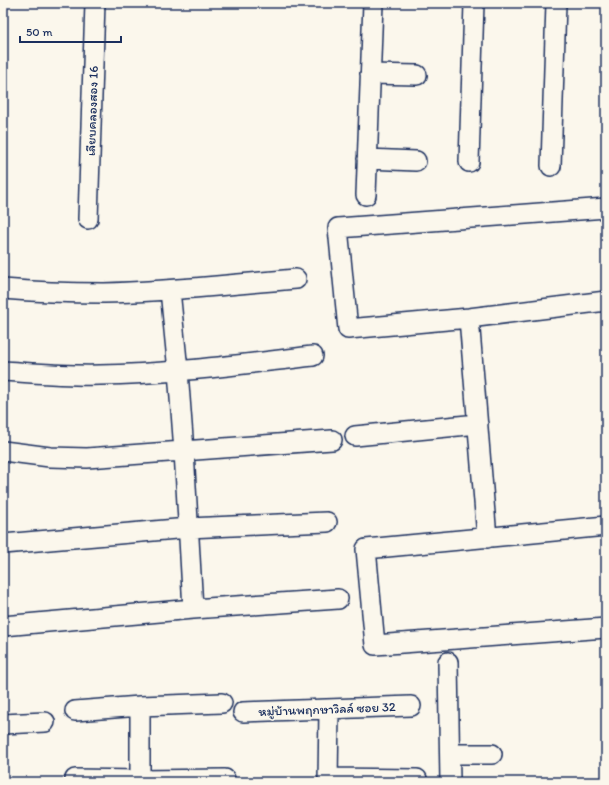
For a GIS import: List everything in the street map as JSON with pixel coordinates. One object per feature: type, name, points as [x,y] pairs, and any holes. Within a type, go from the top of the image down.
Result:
[{"type":"street","name":"เลียบคลองสอง 16","points":[[88,219],[95,3]]},
{"type":"street","points":[[366,195],[373,3]]},
{"type":"street","points":[[469,162],[474,3]]},
{"type":"street","points":[[551,166],[556,3]]},
{"type":"street","points":[[370,74],[417,75]]},
{"type":"street","points":[[367,160],[416,161]]},
{"type":"street","points":[[606,208],[338,228],[348,328],[469,318],[606,301]]},
{"type":"street","points":[[3,289],[37,292],[98,293],[170,290],[296,279]]},
{"type":"street","points":[[170,290],[184,451],[193,609]]},
{"type":"street","points":[[469,318],[487,538]]},
{"type":"street","points":[[3,371],[100,375],[178,371],[313,356]]},
{"type":"street","points":[[355,436],[478,424]]},
{"type":"street","points":[[3,451],[50,457],[88,458],[332,440]]},
{"type":"street","points":[[3,544],[188,528],[327,522]]},
{"type":"street","points":[[606,526],[366,549],[376,645],[606,628]]},
{"type":"street","points":[[3,626],[193,609],[338,599]]},
{"type":"street","points":[[448,662],[450,782]]},
{"type":"street","points":[[75,711],[140,706],[222,704]]},
{"type":"street","points":[[140,706],[140,781]]},
{"type":"street","name":"หมู่บ้านพฤกษาวิลล์ ซอย 32","points":[[243,712],[411,706]]},
{"type":"street","points":[[328,709],[328,780],[417,779]]},
{"type":"street","points":[[3,724],[45,722]]},
{"type":"street","points":[[450,754],[492,754]]},
{"type":"street","points":[[75,779],[140,781],[225,778]]}]
